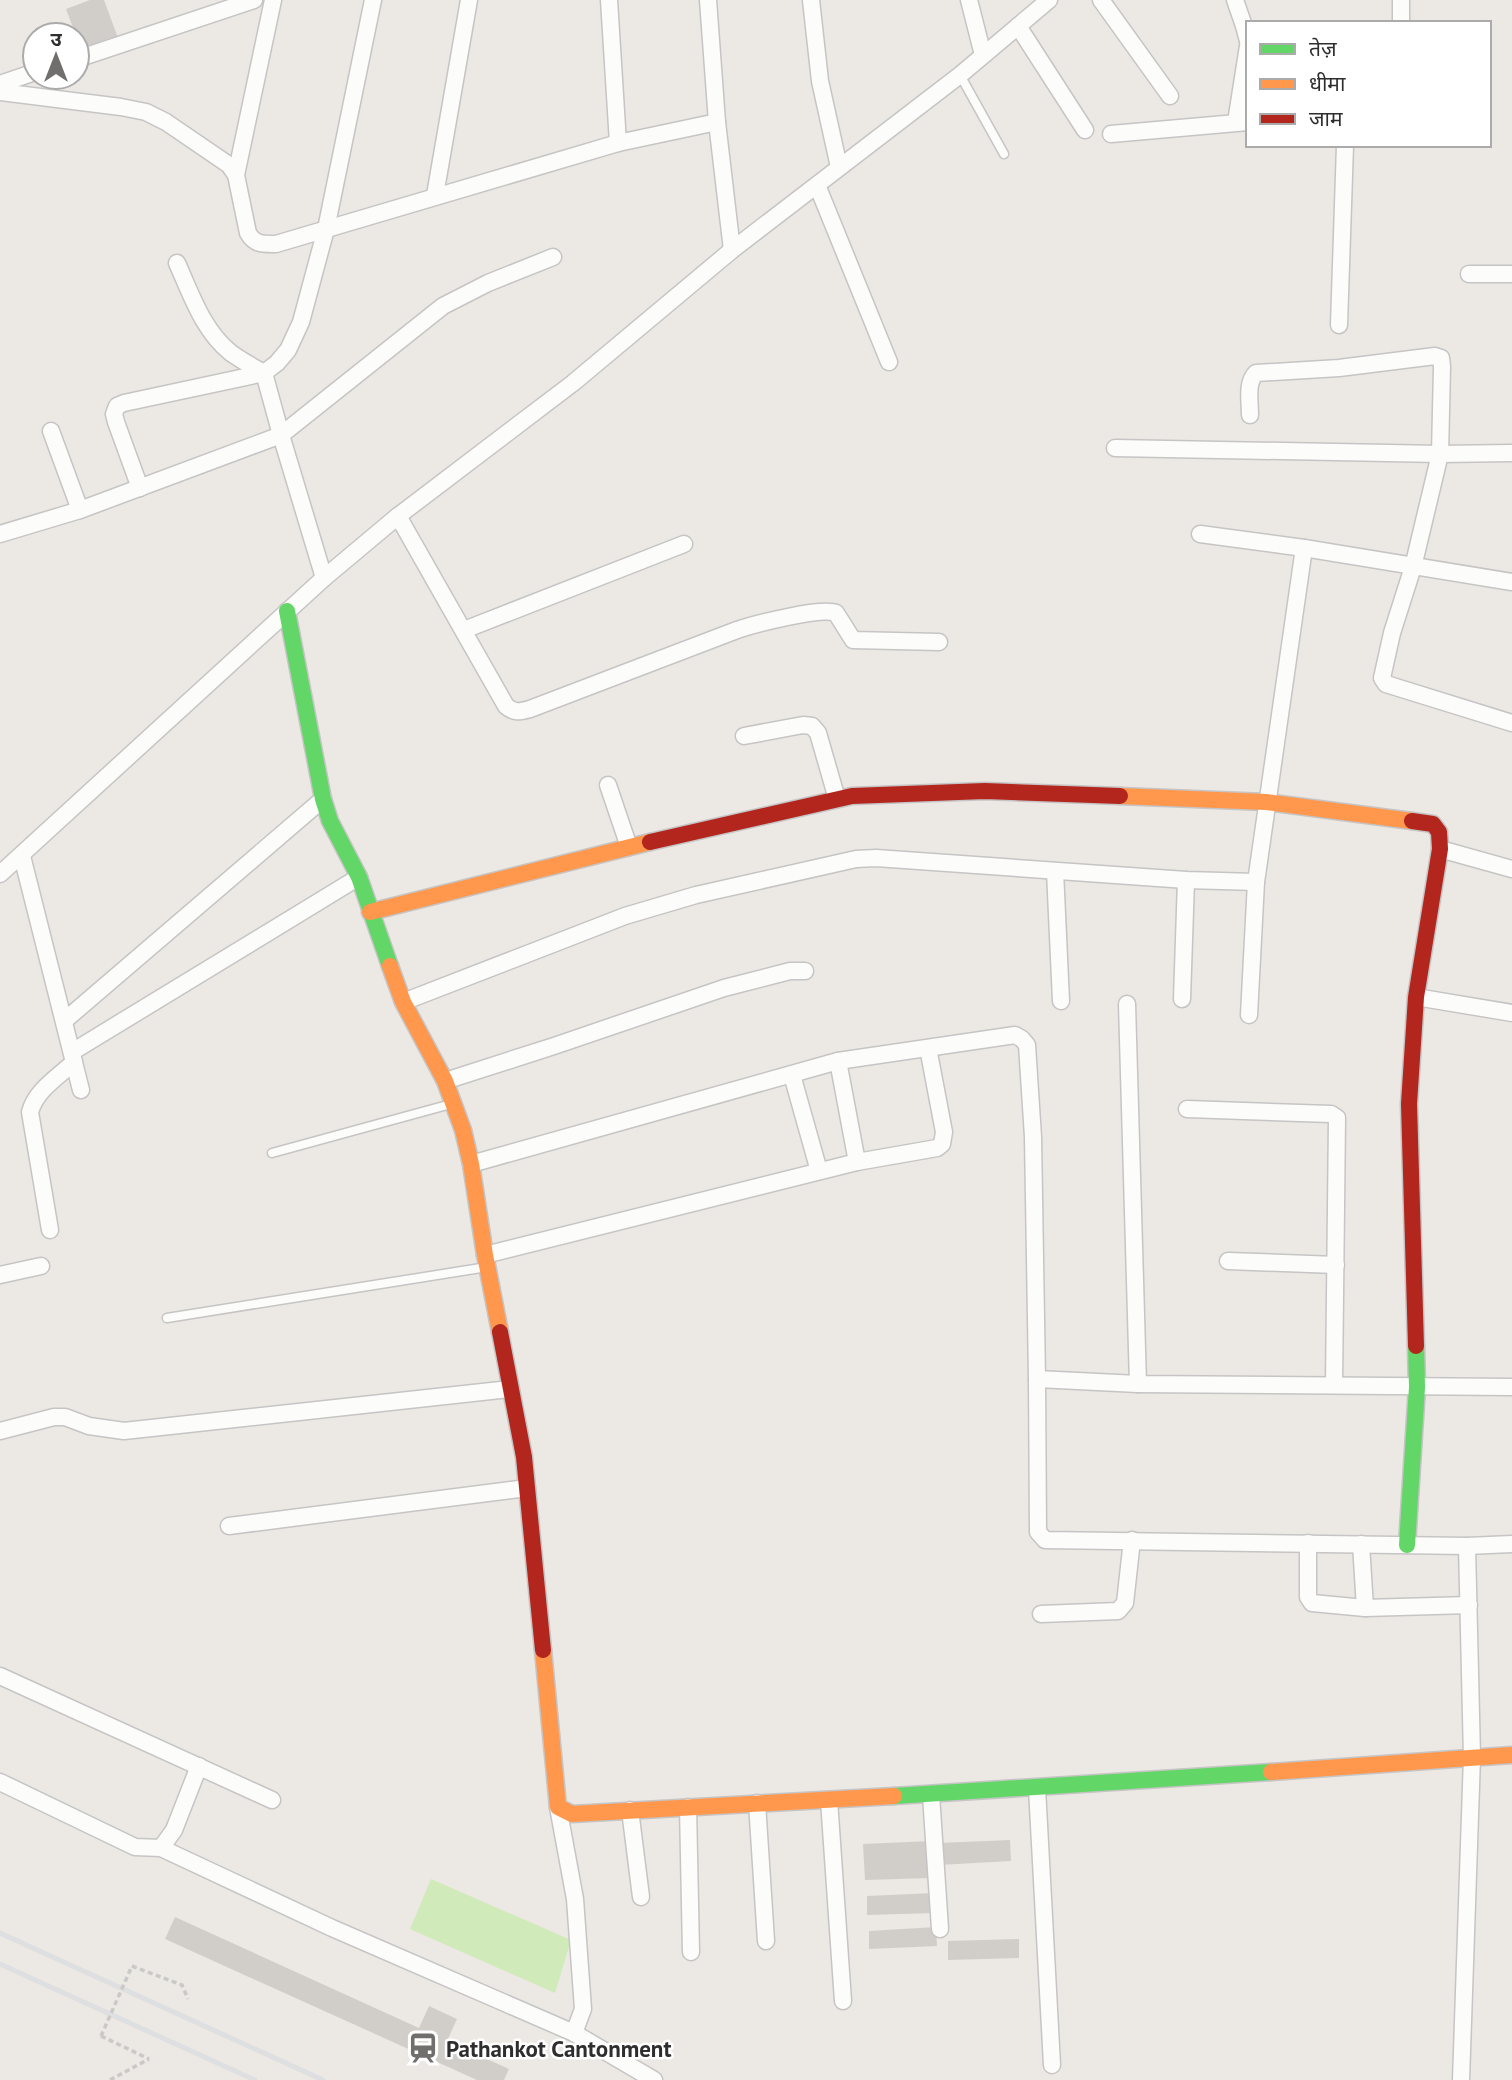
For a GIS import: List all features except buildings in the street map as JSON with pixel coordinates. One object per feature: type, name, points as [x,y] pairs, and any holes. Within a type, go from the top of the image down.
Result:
[{"type":"street","points":[[91,54],[254,0]]},
{"type":"street","points":[[236,175],[273,0]]},
{"type":"street","points":[[140,488],[116,422],[114,414],[117,406],[264,373],[288,350],[301,323],[326,229],[373,0]]},
{"type":"street","points":[[435,195],[469,0]]},
{"type":"street","points":[[609,0],[618,143]]},
{"type":"street","points":[[708,0],[716,122],[732,250]]},
{"type":"street","points":[[811,0],[820,81],[839,167]]},
{"type":"street","points":[[970,0],[983,55]]},
{"type":"street","points":[[1,872],[22,856],[287,611],[398,516],[573,383],[732,250],[960,75],[1049,0]]},
{"type":"street","points":[[1101,0],[1170,96]]},
{"type":"street","points":[[1235,0],[1246,36]]},
{"type":"street","points":[[1401,0],[1401,21]]},
{"type":"street","points":[[1018,26],[1085,131]]},
{"type":"street","points":[[1111,134],[1242,122],[1246,69]]},
{"type":"street","points":[[0,84],[21,77]]},
{"type":"street","points":[[0,92],[146,112],[166,122],[229,165],[236,175],[248,233],[252,240],[260,244],[276,244],[618,143],[716,122]]},
{"type":"street","points":[[1339,325],[1345,147]]},
{"type":"street","points":[[817,185],[889,362]]},
{"type":"street","points":[[0,534],[80,510],[281,435],[443,306],[488,283],[553,257]]},
{"type":"street","points":[[177,262],[206,325],[216,338],[230,352],[264,373],[324,578]]},
{"type":"street","points":[[1469,274],[1512,274]]},
{"type":"street","points":[[1250,415],[1250,384],[1256,373],[1339,368],[1435,356],[1441,358],[1440,454],[1413,567],[1392,634],[1383,681],[1512,723]]},
{"type":"street","points":[[51,431],[80,510]]},
{"type":"street","points":[[1115,447],[1512,453]]},
{"type":"street","points":[[398,516],[506,706],[512,711],[519,712],[737,629],[770,620],[833,611],[839,616],[853,640],[939,642]]},
{"type":"street","points":[[1200,534],[1512,582]]},
{"type":"street","points":[[464,630],[684,544]]},
{"type":"street","points":[[1249,1015],[1256,882],[1304,548]]},
{"type":"street","points":[[287,611],[323,799],[330,821],[359,877],[403,1002],[445,1081],[463,1130],[471,1164],[486,1261],[524,1457],[558,1807],[576,1913],[583,2008],[574,2033]]},
{"type":"street","points":[[744,736],[803,725],[815,729],[837,799]]},
{"type":"street","points":[[608,785],[629,847]]},
{"type":"street","points":[[370,912],[629,847],[852,796],[985,791],[1266,802],[1426,821],[1437,826],[1440,849],[1416,998],[1409,1104],[1417,1387],[1407,1545]]},
{"type":"street","points":[[64,1021],[323,799]]},
{"type":"street","points":[[1440,849],[1512,869]]},
{"type":"street","points":[[22,856],[81,1090]]},
{"type":"street","points":[[403,1002],[625,916],[696,895],[856,859],[876,858],[1186,880],[1256,882]]},
{"type":"street","points":[[1055,871],[1060,1001]]},
{"type":"street","points":[[50,1230],[30,1112],[39,1093],[73,1057],[359,877]]},
{"type":"street","points":[[1182,999],[1186,880]]},
{"type":"street","points":[[445,1081],[724,988],[790,971],[804,971]]},
{"type":"street","points":[[1416,998],[1512,1013]]},
{"type":"street","points":[[1127,1004],[1138,1384]]},
{"type":"street","points":[[471,1164],[838,1061],[1015,1035],[1027,1045],[1033,1137],[1040,1535],[1045,1540],[1467,1546],[1512,1544]]},
{"type":"street","points":[[486,1261],[820,1171],[937,1148],[942,1144],[944,1132],[928,1048]]},
{"type":"street","points":[[838,1061],[857,1162]]},
{"type":"street","points":[[792,1075],[820,1171]]},
{"type":"street","points":[[1187,1109],[1335,1116],[1334,1385]]},
{"type":"street","points":[[1227,1261],[1336,1265]]},
{"type":"street","points":[[0,1275],[41,1266]]},
{"type":"street","points":[[1037,1379],[1138,1384],[1512,1387]]},
{"type":"street","points":[[1,1428],[65,1417],[89,1426],[124,1431],[510,1389]]},
{"type":"street","points":[[229,1526],[527,1488]]},
{"type":"street","points":[[1041,1614],[1118,1611],[1123,1607],[1132,1540]]},
{"type":"street","points":[[1308,1543],[1310,1602],[1365,1608],[1469,1605]]},
{"type":"street","points":[[1361,1544],[1365,1608]]},
{"type":"street","points":[[1461,2080],[1472,1757],[1467,1546]]},
{"type":"street","points":[[0,1676],[272,1800]]},
{"type":"street","points":[[558,1807],[572,1814],[931,1795],[1512,1755]]},
{"type":"street","points":[[161,1848],[174,1830],[199,1766]]},
{"type":"street","points":[[0,1782],[135,1847],[161,1848],[332,1928],[574,2033],[654,2080]]},
{"type":"street","points":[[1037,1788],[1052,2066]]},
{"type":"street","points":[[931,1795],[940,1929]]},
{"type":"street","points":[[830,1800],[843,2001]]},
{"type":"street","points":[[757,1803],[766,1941]]},
{"type":"street","points":[[688,1807],[691,1952]]},
{"type":"street","points":[[630,1810],[641,1896]]},
{"type":"lane","points":[[960,75],[1004,154]]},
{"type":"lane","points":[[272,1153],[454,1103]]},
{"type":"lane","points":[[167,1318],[486,1261]]},
{"type":"path","points":[[110,2080],[149,2059],[101,2036],[132,1966],[182,1985],[188,1999]]},
{"type":"green space","points":[[431,1879],[571,1940],[555,1993],[410,1929]]},
{"type":"railway","points":[[0,1933],[323,2080]]},
{"type":"railway","points":[[0,1964],[255,2080]]},
{"type":"traffic: fast","points":[[287,611],[323,799],[330,821],[359,877],[390,966]]},
{"type":"traffic: fast","points":[[1407,1545],[1417,1387],[1416,1346]]},
{"type":"traffic: fast","points":[[894,1796],[1271,1772]]},
{"type":"traffic: slow","points":[[1120,796],[1266,802],[1412,821]]},
{"type":"traffic: slow","points":[[370,912],[650,842]]},
{"type":"traffic: slow","points":[[390,966],[403,1002],[445,1081],[463,1130],[500,1332]]},
{"type":"traffic: slow","points":[[543,1650],[558,1807],[572,1814],[894,1796]]},
{"type":"traffic: slow","points":[[1271,1772],[1512,1755]]},
{"type":"traffic: jam","points":[[650,842],[852,796],[985,791],[1120,796]]},
{"type":"traffic: jam","points":[[1412,821],[1433,824],[1439,832],[1440,849],[1416,997],[1409,1104],[1416,1346]]},
{"type":"traffic: jam","points":[[500,1332],[524,1457],[543,1650]]},
{"type":"place","name":"Pathankot Cantonment","points":[[423,2048]]}]
